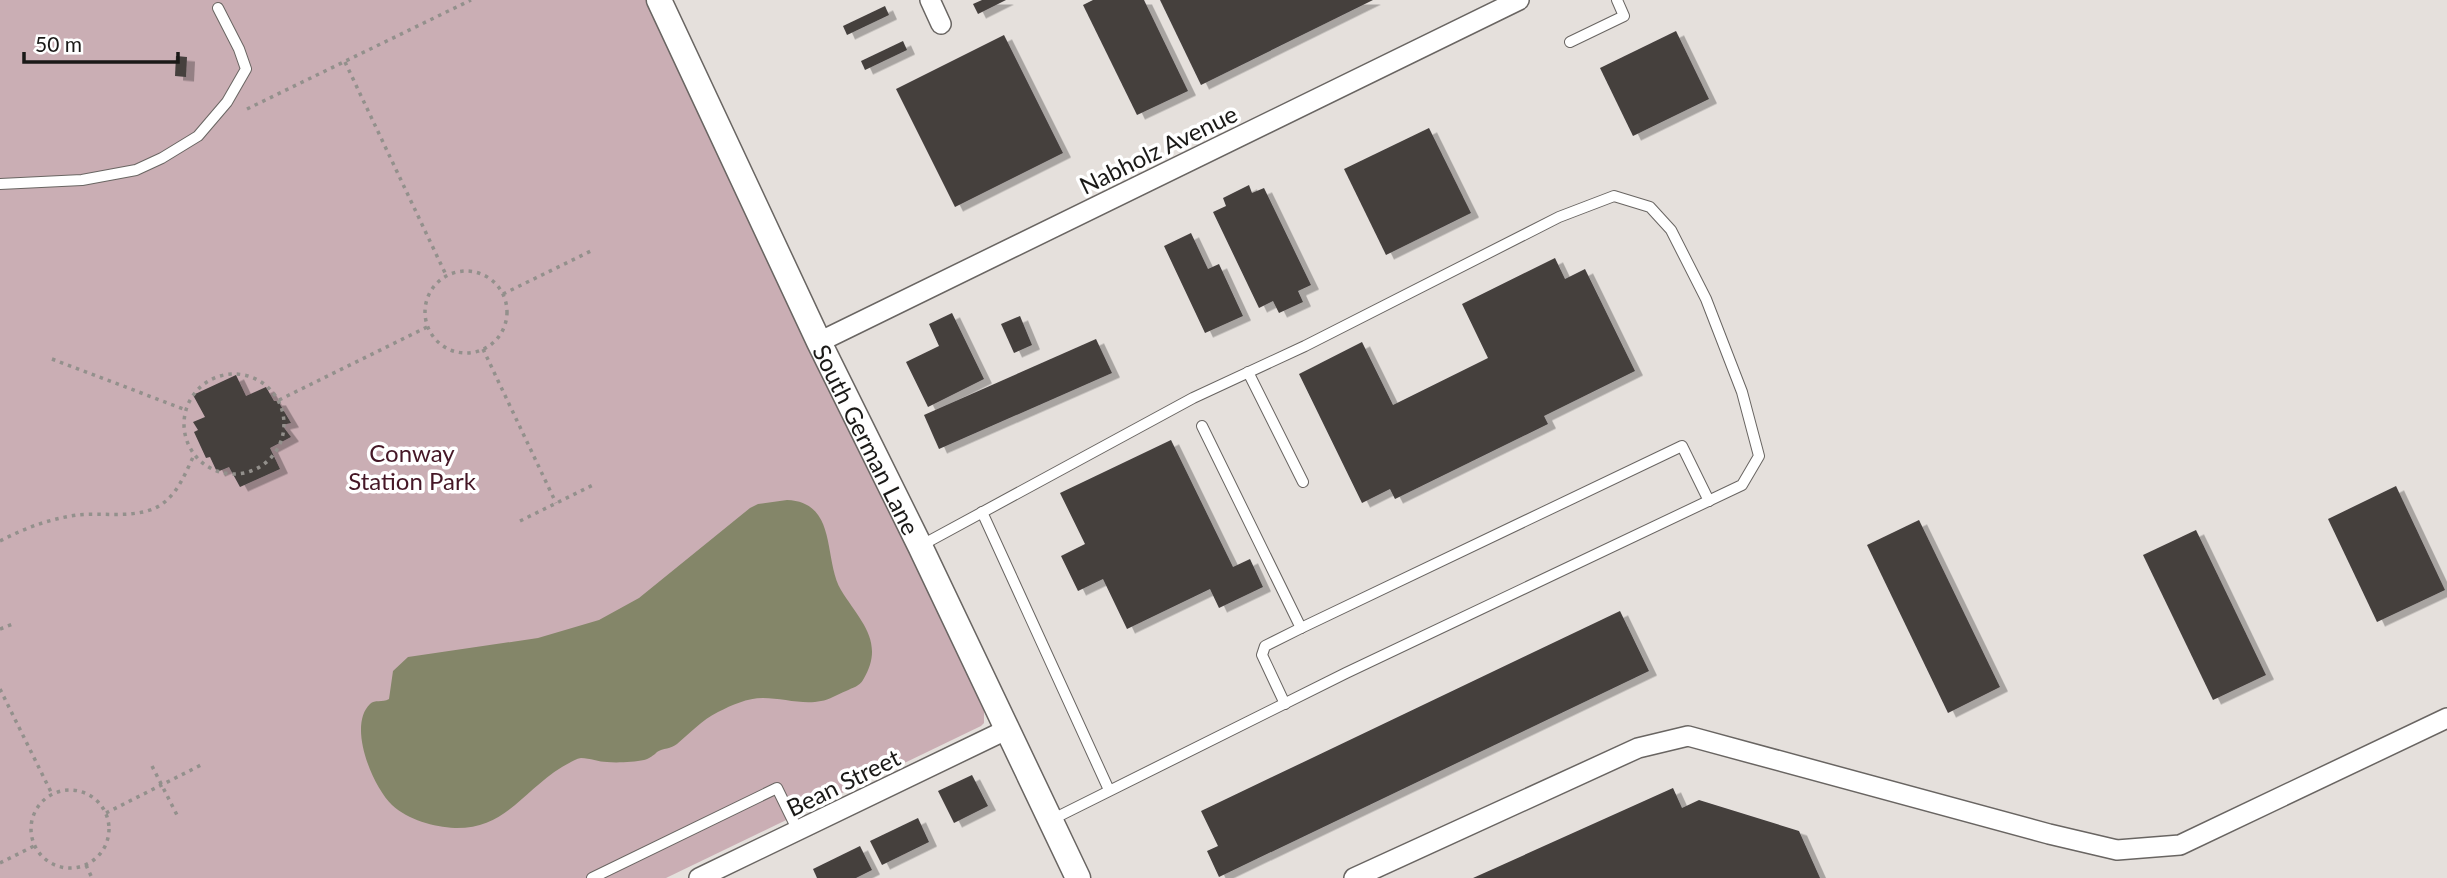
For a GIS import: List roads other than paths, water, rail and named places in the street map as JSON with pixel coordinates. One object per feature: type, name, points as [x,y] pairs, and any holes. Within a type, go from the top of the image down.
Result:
[{"type":"street","name":"South German Lane","points":[[659,0],[819,342],[920,546],[1078,878]]},
{"type":"street","points":[[930,0],[942,24]]},
{"type":"street","name":"Nabholz Avenue","points":[[819,342],[1519,0]]},
{"type":"street","points":[[1354,878],[1639,748],[1688,736],[2117,850],[2180,845],[2447,718]]},
{"type":"street","name":"Bean Street","points":[[699,878],[1008,730]]},
{"type":"lane","points":[[1570,42],[1624,16],[1617,0]]},
{"type":"lane","points":[[0,184],[82,180],[136,170],[198,136],[227,102],[246,69],[218,8]]},
{"type":"lane","points":[[920,546],[1193,398],[1559,217],[1614,196],[1650,207],[1671,230],[1706,299],[1742,392],[1759,456],[1742,485],[1285,704],[1051,820]]},
{"type":"lane","points":[[1248,372],[1303,482]]},
{"type":"lane","points":[[1202,426],[1301,628]]},
{"type":"lane","points":[[1285,704],[1262,654],[1265,646],[1301,628],[1682,446],[1709,501]]},
{"type":"lane","points":[[982,512],[1109,790]]},
{"type":"lane","points":[[592,878],[776,788],[798,831]]},
{"type":"park label","name":"Conway Station Park","points":[[412,466]]}]
